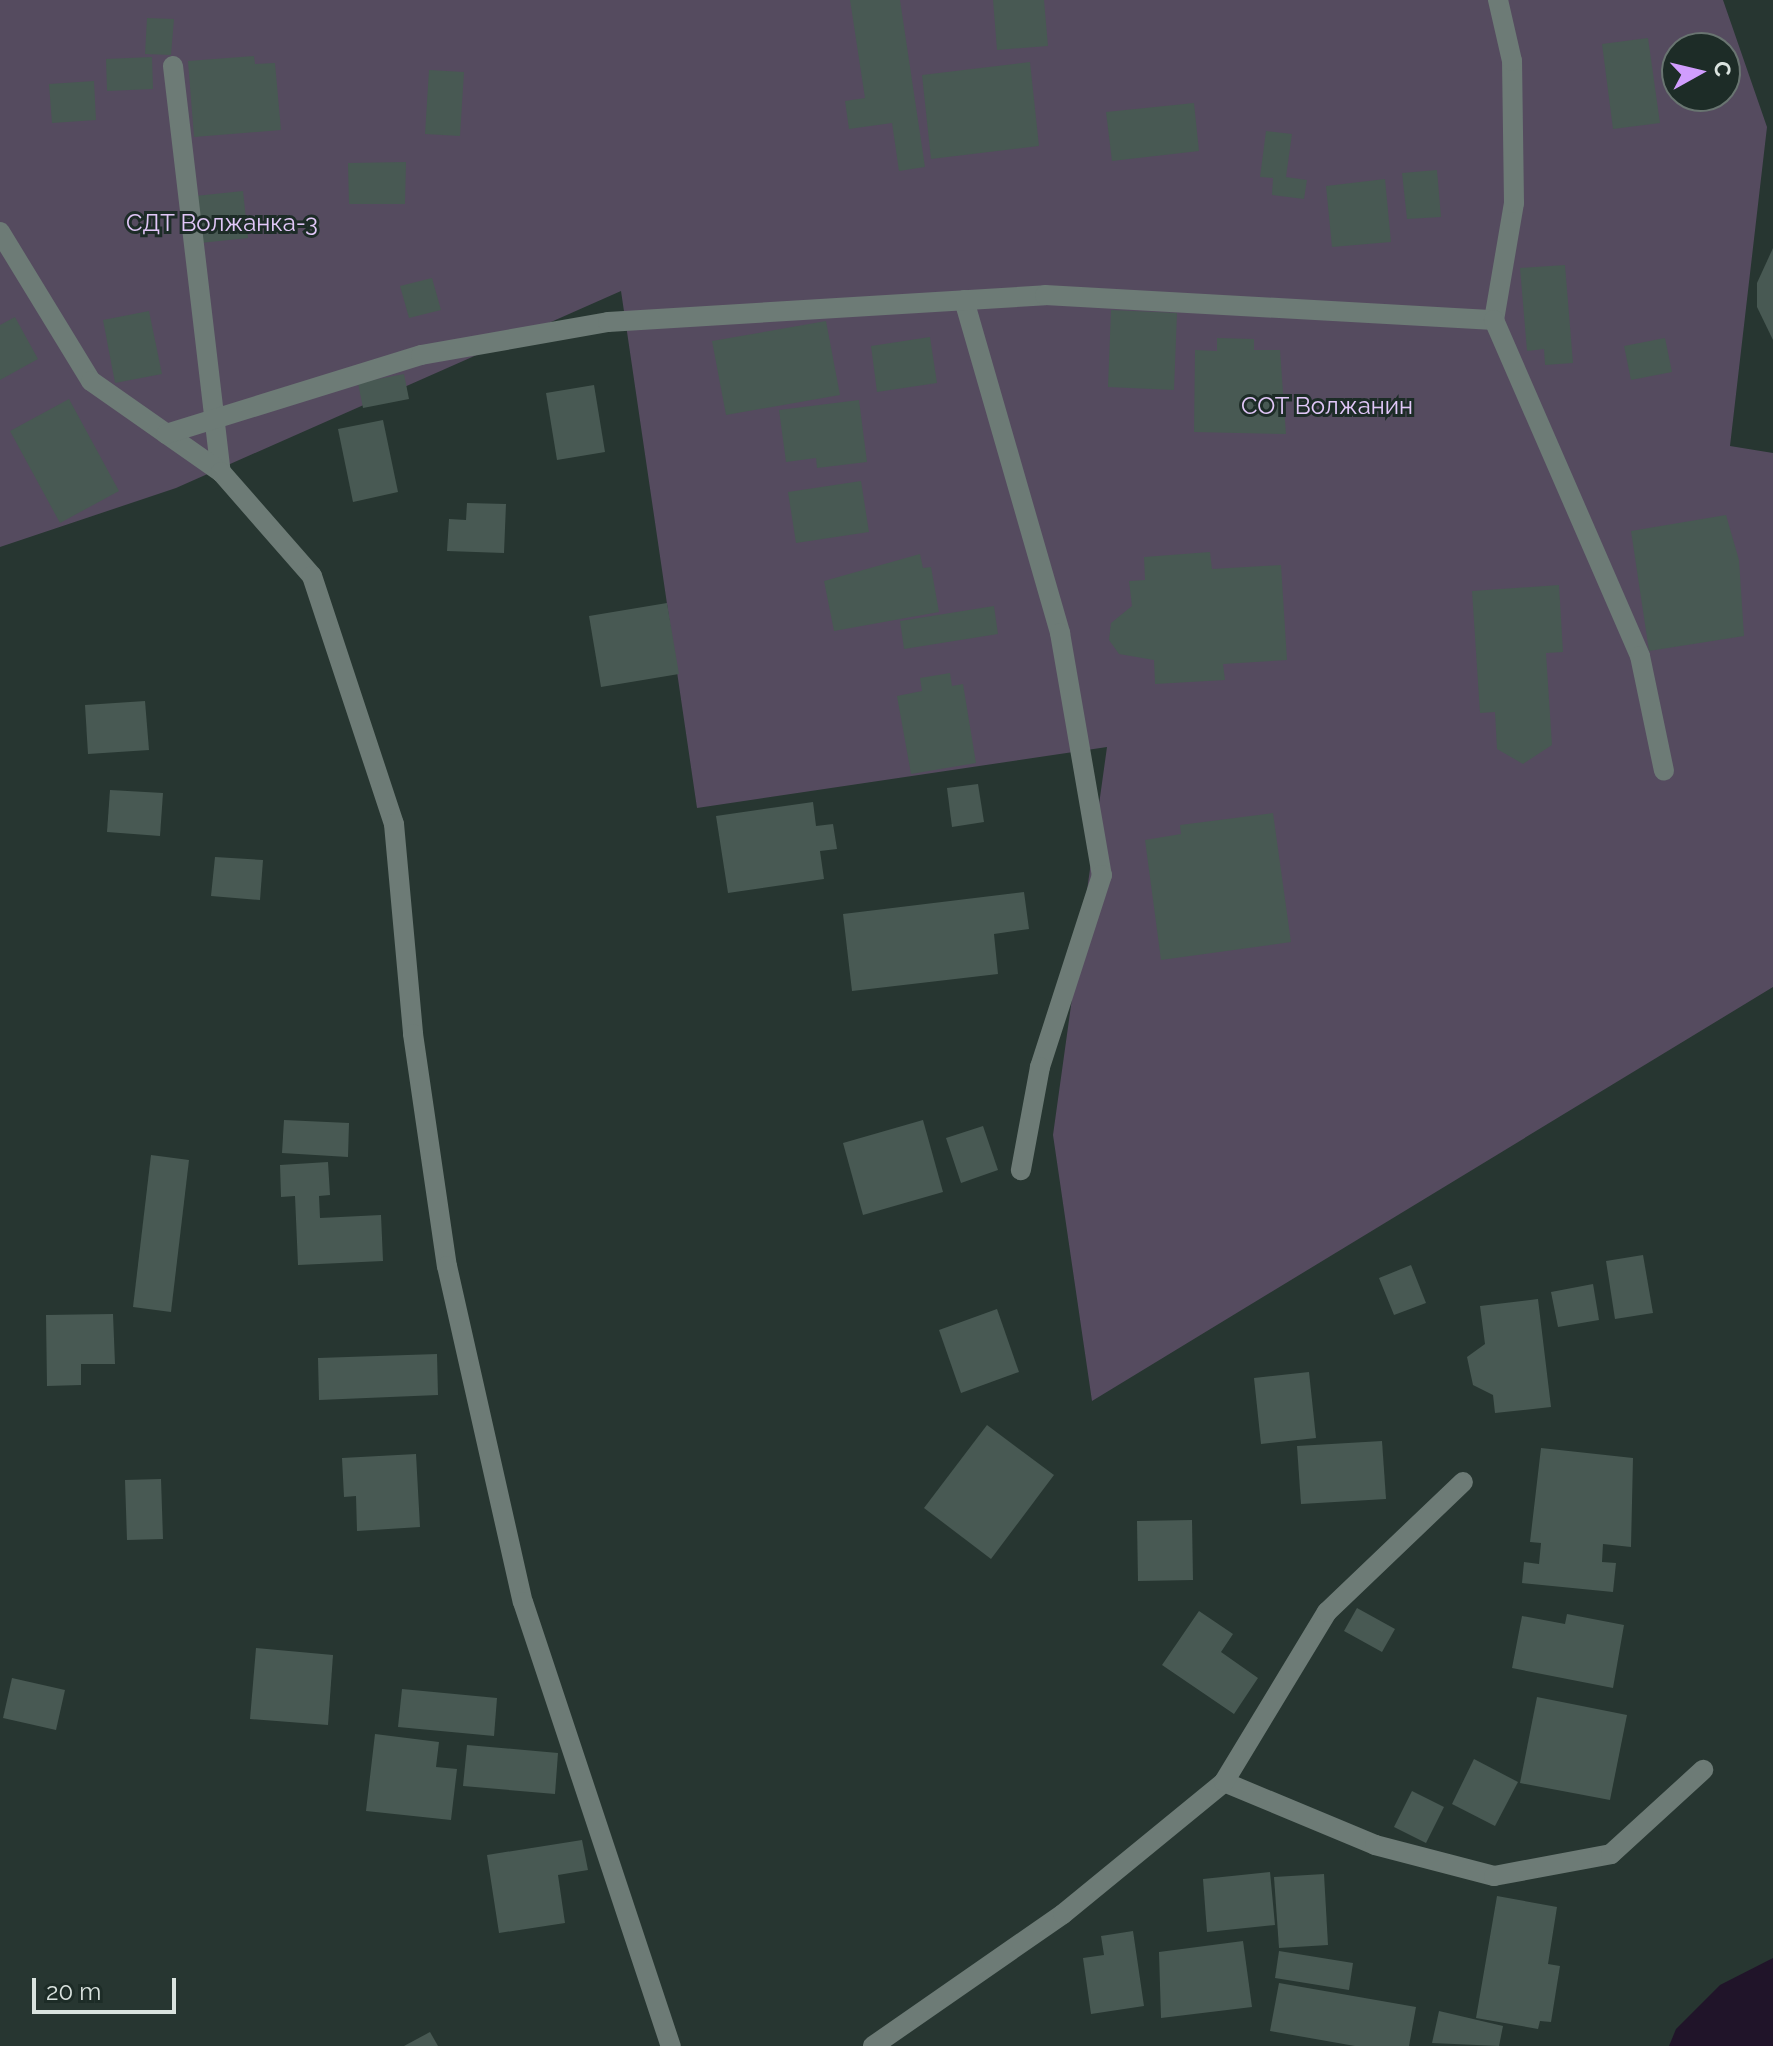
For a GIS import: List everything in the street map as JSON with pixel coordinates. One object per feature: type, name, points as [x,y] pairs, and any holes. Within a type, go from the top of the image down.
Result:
[{"type":"street","points":[[1498,0],[1512,61],[1514,203],[1494,320],[1640,656],[1664,771]]},
{"type":"street","points":[[173,66],[221,472]]},
{"type":"street","points":[[0,232],[91,381],[221,472],[312,576],[394,824],[413,1034],[447,1266],[523,1602],[671,2046]]},
{"type":"street","points":[[166,434],[421,355],[608,322],[1045,295],[1494,320]]},
{"type":"street","points":[[964,300],[1060,633],[1102,875],[1040,1067],[1021,1170]]},
{"type":"street","points":[[873,2046],[1063,1914],[1224,1782],[1327,1612],[1463,1482]]},
{"type":"street","points":[[1224,1782],[1375,1845],[1494,1876],[1611,1854],[1703,1770]]},
{"type":"green space","name":"СОТ Волжанин","points":[[0,0],[1723,0],[1734,32],[1661,32],[1661,112],[1741,112],[1741,52],[1767,127],[1730,446],[1773,453],[1773,987],[1092,1401],[1053,1135],[1107,747],[697,808],[621,291],[176,488],[0,547]]},
{"type":"shaded area","points":[[1773,1958],[1773,2046],[1669,2046],[1676,2029],[1720,1985]]},
{"type":"building","points":[[850,0],[900,0],[925,167],[899,171],[892,123],[849,129],[845,101],[865,98]]},
{"type":"building","points":[[993,0],[1044,0],[1048,46],[997,50]]},
{"type":"building","points":[[147,18],[174,19],[171,55],[145,54]]},
{"type":"building","points":[[1648,38],[1660,123],[1613,129],[1602,44]]},
{"type":"building","points":[[254,56],[255,64],[275,63],[281,130],[194,137],[188,61]]},
{"type":"building","points":[[152,57],[153,89],[107,91],[106,59]]},
{"type":"building","points":[[1030,62],[1039,146],[931,159],[922,75]]},
{"type":"building","points":[[429,70],[464,72],[460,136],[425,134]]},
{"type":"building","points":[[94,81],[96,120],[52,123],[49,84]]},
{"type":"building","points":[[1194,103],[1199,151],[1112,161],[1106,112]]},
{"type":"building","points":[[1266,131],[1292,134],[1286,177],[1307,180],[1304,199],[1272,195],[1273,178],[1260,177]]},
{"type":"building","points":[[406,162],[405,204],[349,204],[348,163]]},
{"type":"building","points":[[1437,170],[1441,217],[1407,219],[1402,173]]},
{"type":"building","points":[[1385,179],[1391,242],[1332,247],[1326,186]]},
{"type":"building","points":[[243,191],[248,238],[200,243],[195,196]]},
{"type":"building","points":[[1773,248],[1773,340],[1757,307],[1757,283]]},
{"type":"building","points":[[1565,265],[1573,363],[1545,365],[1544,349],[1527,351],[1520,268]]},
{"type":"building","points":[[432,278],[441,310],[409,318],[400,286]]},
{"type":"building","points":[[1111,310],[1177,313],[1174,390],[1108,387]]},
{"type":"building","points":[[149,311],[162,374],[115,383],[103,320]]},
{"type":"building","points":[[15,317],[38,359],[0,380],[0,325]]},
{"type":"building","points":[[826,321],[840,395],[726,415],[712,341]]},
{"type":"building","points":[[930,337],[937,383],[877,392],[871,346]]},
{"type":"building","points":[[1217,338],[1254,339],[1254,350],[1280,350],[1286,434],[1194,432],[1195,350],[1217,351]]},
{"type":"building","points":[[1665,338],[1672,372],[1631,380],[1624,346]]},
{"type":"building","points":[[404,374],[409,399],[363,408],[358,383]]},
{"type":"building","points":[[594,385],[605,452],[557,460],[546,393]]},
{"type":"building","points":[[69,399],[119,491],[60,523],[10,431]]},
{"type":"building","points":[[859,400],[867,462],[817,468],[816,458],[786,462],[779,410]]},
{"type":"building","points":[[383,420],[398,492],[353,502],[338,429]]},
{"type":"building","points":[[861,481],[869,532],[796,543],[788,492]]},
{"type":"building","points":[[467,503],[506,504],[504,553],[447,551],[449,519],[466,520]]},
{"type":"building","points":[[1726,515],[1739,560],[1744,636],[1649,651],[1631,531]]},
{"type":"building","points":[[1210,552],[1212,569],[1281,565],[1287,660],[1223,664],[1225,680],[1155,684],[1154,660],[1119,654],[1109,640],[1111,623],[1132,606],[1129,581],[1145,580],[1144,557]]},
{"type":"building","points":[[920,554],[923,568],[931,567],[939,612],[834,631],[824,581]]},
{"type":"building","points":[[1559,585],[1563,652],[1546,653],[1552,745],[1523,764],[1497,749],[1495,712],[1480,713],[1472,591]]},
{"type":"building","points":[[667,603],[679,674],[601,687],[589,616]]},
{"type":"building","points":[[994,606],[998,634],[904,649],[900,621]]},
{"type":"building","points":[[950,673],[952,686],[963,684],[976,763],[911,774],[897,696],[922,691],[920,678]]},
{"type":"building","points":[[145,701],[149,750],[88,754],[85,705]]},
{"type":"building","points":[[978,784],[984,822],[952,827],[947,788]]},
{"type":"building","points":[[110,790],[163,793],[160,836],[107,832]]},
{"type":"building","points":[[813,802],[816,826],[833,824],[837,849],[820,851],[824,879],[728,893],[716,816]]},
{"type":"building","points":[[1273,813],[1291,942],[1161,960],[1145,840],[1181,834],[1180,825]]},
{"type":"building","points":[[215,857],[263,860],[260,900],[211,896]]},
{"type":"building","points":[[1024,892],[1029,929],[994,934],[998,974],[852,991],[843,914]]},
{"type":"building","points":[[284,1120],[349,1123],[348,1157],[282,1153]]},
{"type":"building","points":[[923,1120],[943,1192],[863,1215],[843,1143]]},
{"type":"building","points":[[983,1126],[998,1170],[961,1183],[946,1138]]},
{"type":"building","points":[[151,1155],[189,1160],[171,1312],[133,1307]]},
{"type":"building","points":[[328,1162],[330,1195],[319,1196],[320,1218],[381,1215],[383,1261],[298,1265],[295,1196],[281,1197],[280,1165]]},
{"type":"building","points":[[1643,1255],[1653,1313],[1615,1319],[1606,1261]]},
{"type":"building","points":[[1411,1265],[1426,1303],[1394,1315],[1379,1278]]},
{"type":"building","points":[[1593,1284],[1599,1320],[1558,1327],[1551,1292]]},
{"type":"building","points":[[1538,1299],[1551,1407],[1495,1413],[1493,1395],[1473,1385],[1467,1357],[1485,1344],[1480,1306]]},
{"type":"building","points":[[997,1309],[1019,1372],[961,1393],[939,1330]]},
{"type":"building","points":[[113,1314],[115,1364],[81,1364],[81,1385],[47,1386],[46,1315]]},
{"type":"building","points":[[437,1354],[438,1395],[319,1400],[318,1358]]},
{"type":"building","points":[[1309,1372],[1316,1438],[1261,1444],[1254,1378]]},
{"type":"building","points":[[987,1425],[1054,1475],[991,1559],[924,1508]]},
{"type":"building","points":[[1382,1441],[1386,1499],[1301,1504],[1297,1446]]},
{"type":"building","points":[[1541,1448],[1633,1458],[1631,1547],[1603,1544],[1602,1562],[1616,1563],[1613,1592],[1522,1583],[1524,1562],[1539,1564],[1541,1543],[1530,1542]]},
{"type":"building","points":[[416,1454],[420,1527],[357,1531],[356,1496],[344,1497],[342,1458]]},
{"type":"building","points":[[161,1479],[163,1539],[127,1540],[125,1480]]},
{"type":"building","points":[[1192,1520],[1193,1580],[1138,1581],[1137,1521]]},
{"type":"building","points":[[1357,1608],[1395,1629],[1382,1652],[1344,1631]]},
{"type":"building","points":[[1199,1611],[1233,1634],[1221,1652],[1258,1678],[1234,1714],[1162,1665]]},
{"type":"building","points":[[1567,1614],[1624,1625],[1613,1688],[1512,1668],[1522,1616],[1565,1624]]},
{"type":"building","points":[[256,1648],[333,1655],[328,1725],[250,1719]]},
{"type":"building","points":[[12,1678],[65,1690],[56,1730],[3,1718]]},
{"type":"building","points":[[402,1689],[497,1698],[494,1736],[398,1727]]},
{"type":"building","points":[[1537,1697],[1627,1715],[1610,1800],[1520,1783]]},
{"type":"building","points":[[375,1734],[439,1742],[436,1767],[457,1769],[451,1820],[366,1811]]},
{"type":"building","points":[[467,1745],[558,1753],[555,1794],[463,1786]]},
{"type":"building","points":[[1474,1759],[1518,1782],[1495,1826],[1452,1804]]},
{"type":"building","points":[[1412,1791],[1444,1807],[1426,1843],[1394,1827]]},
{"type":"building","points":[[582,1840],[588,1870],[558,1875],[565,1923],[499,1933],[487,1855]]},
{"type":"building","points":[[1270,1872],[1275,1925],[1207,1932],[1203,1879]]},
{"type":"building","points":[[1324,1874],[1328,1945],[1279,1948],[1274,1877]]},
{"type":"building","points":[[1497,1896],[1557,1907],[1548,1964],[1560,1966],[1551,2022],[1540,2021],[1538,2029],[1476,2018]]},
{"type":"building","points":[[1133,1931],[1144,2006],[1091,2014],[1083,1958],[1104,1955],[1101,1936]]},
{"type":"building","points":[[1243,1941],[1252,2007],[1161,2018],[1159,1952]]},
{"type":"building","points":[[1279,1951],[1353,1963],[1349,1990],[1275,1978]]},
{"type":"building","points":[[1279,1983],[1416,2007],[1409,2046],[1355,2046],[1270,2031]]},
{"type":"building","points":[[1439,2011],[1503,2026],[1499,2046],[1432,2043]]},
{"type":"building","points":[[430,2032],[438,2046],[404,2046]]},
{"type":"park label","name":"СДТ Волжанка-3","points":[[222,223]]}]
